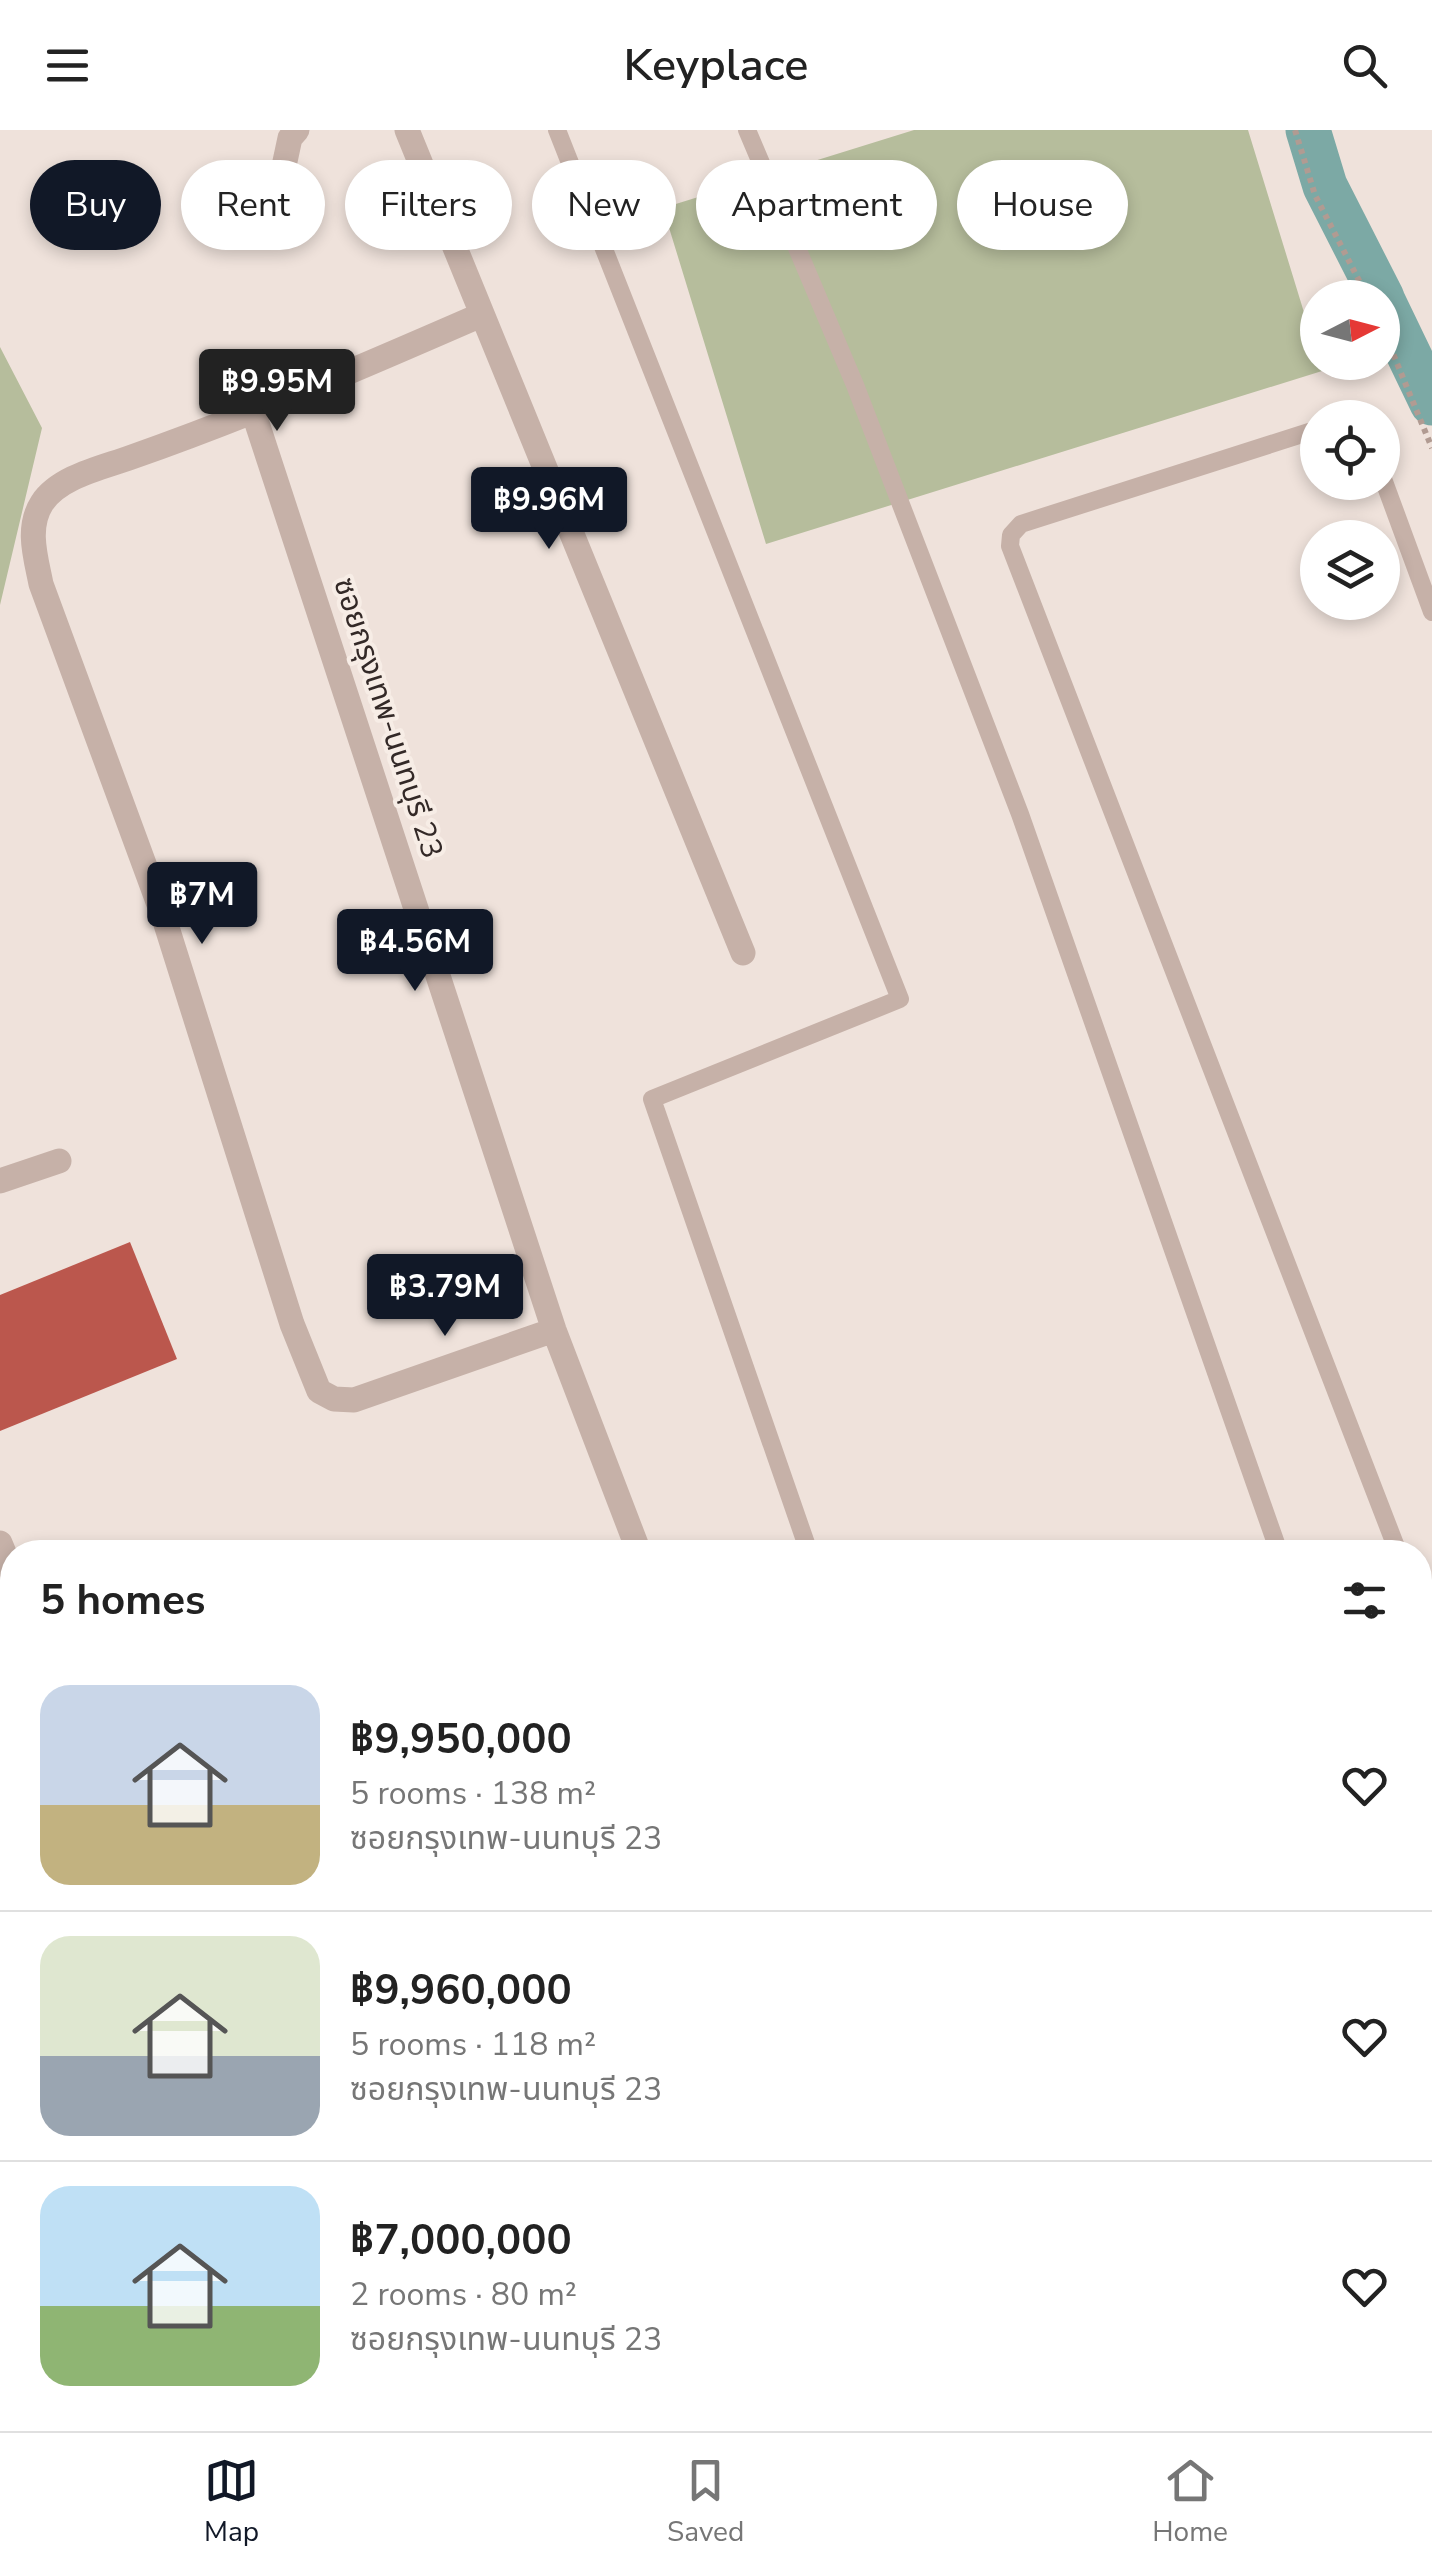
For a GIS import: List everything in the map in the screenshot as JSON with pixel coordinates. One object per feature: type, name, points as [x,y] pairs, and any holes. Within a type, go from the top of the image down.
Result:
[{"type":"street","points":[[285,160],[290,138],[297,130]]},
{"type":"street","points":[[408,130],[743,953]]},
{"type":"street","points":[[481,314],[254,414],[76,476],[44,500],[34,521],[33,544],[41,584],[164,918],[292,1324],[319,1391],[334,1399],[354,1400],[554,1330]]},
{"type":"street","name":"ซอยกรุงเทพ-นนทบุรี 23","points":[[254,414],[554,1330],[635,1540]]},
{"type":"street","points":[[0,1180],[59,1161]]},
{"type":"lane","points":[[558,130],[900,1000],[652,1099],[805,1540]]},
{"type":"lane","points":[[747,130],[855,385],[1020,814],[1275,1540]]},
{"type":"lane","points":[[1300,435],[1021,524],[1013,531],[1010,546],[1393,1540]]},
{"type":"lane","points":[[1391,500],[1432,612]]},
{"type":"path","points":[[1296,130],[1315,196],[1359,280]]},
{"type":"path","points":[[1400,370],[1432,448]]},
{"type":"green space","points":[[914,130],[1248,130],[1300,299],[1300,378],[766,544],[676,250],[676,204],[696,198],[696,250],[937,250],[937,160],[817,160]]},
{"type":"green space","points":[[0,347],[42,428],[0,605]]},
{"type":"building","points":[[130,1242],[177,1359],[0,1431],[0,1295]]},
{"type":"waterway","points":[[1308,130],[1325,186],[1373,280]]},
{"type":"waterway","points":[[1400,336],[1432,403]]}]
